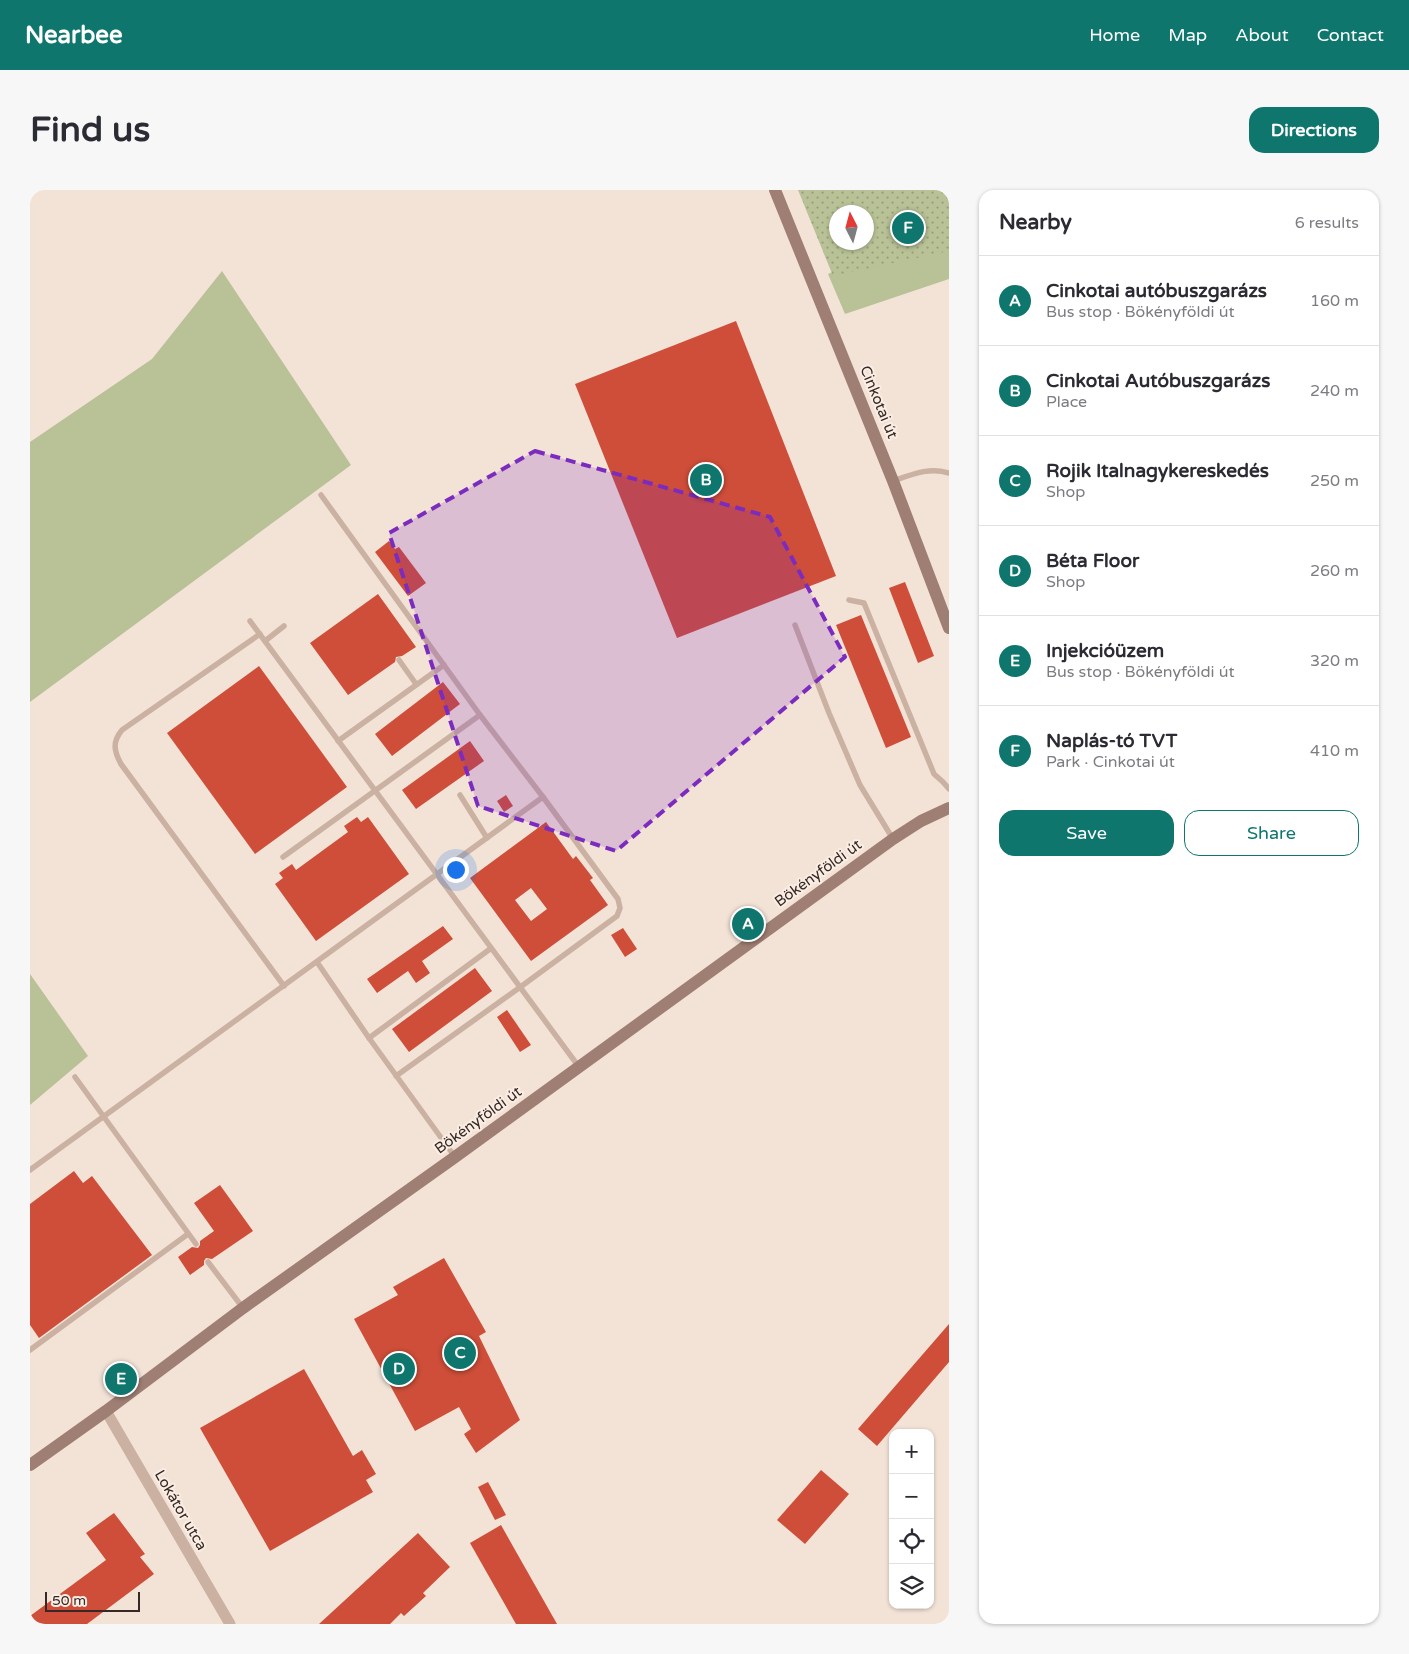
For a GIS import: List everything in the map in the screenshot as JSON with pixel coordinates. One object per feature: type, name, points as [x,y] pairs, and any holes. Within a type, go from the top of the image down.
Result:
[{"type":"street","name":"Cinkotai út","points":[[776,190],[893,481],[949,628]]},
{"type":"street","name":"Bökényföldi út","points":[[30,1464],[106,1411],[243,1308],[456,1157],[893,839],[921,821],[949,808]]},
{"type":"street","name":"Lokátor utca","points":[[106,1411],[230,1624]]},
{"type":"lane","points":[[893,481],[924,470],[940,470],[949,473]]},
{"type":"lane","points":[[321,495],[480,715],[618,899],[620,908],[616,916],[396,1076]]},
{"type":"lane","points":[[849,600],[864,604],[934,774],[949,790]]},
{"type":"lane","points":[[250,621],[578,1067]]},
{"type":"lane","points":[[795,624],[829,713],[860,785],[893,839]]},
{"type":"lane","points":[[265,641],[284,626]]},
{"type":"lane","points":[[260,634],[122,730],[116,738],[114,746],[121,764],[284,986]]},
{"type":"lane","points":[[399,660],[416,684]]},
{"type":"lane","points":[[338,740],[444,665]]},
{"type":"lane","points":[[283,858],[480,715]]},
{"type":"lane","points":[[460,795],[487,838]]},
{"type":"lane","points":[[30,1170],[543,797]]},
{"type":"lane","points":[[369,1038],[490,948]]},
{"type":"lane","points":[[317,962],[396,1076],[456,1157]]},
{"type":"lane","points":[[75,1077],[196,1244]]},
{"type":"lane","points":[[30,1350],[188,1234]]},
{"type":"lane","points":[[208,1262],[243,1308]]},
{"type":"highlighted area","points":[[535,451],[770,517],[845,657],[616,851],[478,806],[389,533]]},
{"type":"green space","points":[[798,190],[949,190],[949,251],[833,276]]},
{"type":"green space","points":[[949,244],[949,279],[845,314],[828,274],[856,262]]},
{"type":"green space","points":[[222,271],[351,465],[30,702],[30,442],[152,359]]},
{"type":"green space","points":[[30,974],[88,1056],[30,1105]]},
{"type":"building","points":[[736,321],[836,576],[677,638],[575,384]]},
{"type":"building","points":[[389,541],[395,549],[399,547],[426,583],[408,596],[375,552]]},
{"type":"building","points":[[905,582],[934,656],[918,663],[889,588]]},
{"type":"building","points":[[378,594],[416,647],[402,656],[396,657],[395,662],[348,695],[310,643]]},
{"type":"building","points":[[861,615],[911,737],[886,748],[836,625]]},
{"type":"building","points":[[259,666],[347,787],[255,854],[167,733]]},
{"type":"building","points":[[443,682],[460,704],[392,756],[375,734]]},
{"type":"building","points":[[470,741],[484,761],[416,809],[402,790]]},
{"type":"building","points":[[506,795],[513,806],[504,812],[497,801]]},
{"type":"building","points":[[357,817],[361,822],[368,817],[409,874],[316,941],[275,884],[283,878],[279,873],[292,864],[296,870],[348,832],[344,826]]},
{"type":"building","points":[[546,822],[573,859],[576,856],[593,878],[590,880],[608,905],[531,961],[470,878]],"holes":[[[531,888],[547,909],[531,921],[515,900]]]},
{"type":"building","points":[[443,926],[453,939],[422,961],[430,973],[416,983],[408,971],[377,993],[367,979]]},
{"type":"building","points":[[623,928],[637,949],[625,957],[611,935]]},
{"type":"building","points":[[475,968],[492,991],[409,1052],[392,1029]]},
{"type":"building","points":[[507,1010],[531,1045],[520,1052],[497,1017]]},
{"type":"building","points":[[74,1171],[83,1183],[92,1176],[152,1255],[39,1338],[30,1325],[30,1204]]},
{"type":"building","points":[[220,1185],[253,1231],[212,1259],[206,1258],[204,1265],[190,1275],[178,1257],[192,1247],[198,1248],[200,1241],[214,1231],[194,1203]]},
{"type":"building","points":[[444,1258],[486,1332],[479,1336],[520,1420],[476,1453],[464,1434],[471,1429],[459,1407],[415,1431],[354,1319],[398,1295],[393,1287]]},
{"type":"building","points":[[949,1324],[949,1362],[892,1429],[889,1429],[889,1432],[877,1446],[858,1429]]},
{"type":"building","points":[[304,1369],[353,1456],[362,1450],[376,1474],[366,1480],[373,1492],[270,1551],[200,1428]]},
{"type":"building","points":[[821,1470],[849,1494],[805,1544],[777,1520]]},
{"type":"building","points":[[488,1482],[506,1515],[495,1520],[478,1487]]},
{"type":"building","points":[[114,1513],[145,1554],[140,1557],[154,1574],[87,1624],[30,1624],[30,1616],[106,1560],[86,1533]]},
{"type":"building","points":[[501,1525],[557,1624],[516,1624],[470,1543]]},
{"type":"building","points":[[418,1533],[450,1567],[423,1593],[426,1596],[404,1616],[401,1613],[390,1624],[319,1624]]},
{"type":"place","name":"Naplás-tó TVT","points":[[908,228]]},
{"type":"place","name":"Cinkotai Autóbuszgarázs","points":[[706,480]]},
{"type":"place","name":"Cinkotai autóbuszgarázs","points":[[748,924]]},
{"type":"place","name":"Rojik Italnagykereskedés","points":[[460,1353]]},
{"type":"place","name":"Béta Floor","points":[[399,1369]]},
{"type":"place","name":"Injekcióüzem","points":[[121,1379]]}]
